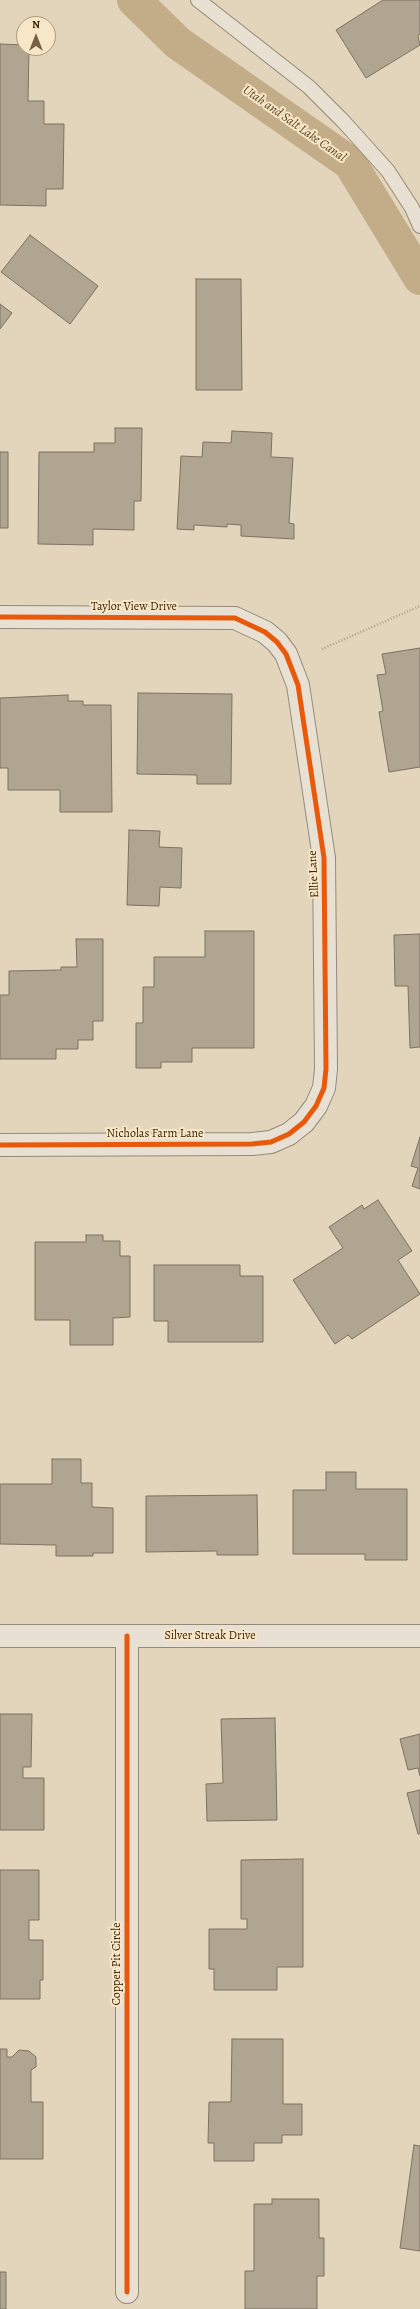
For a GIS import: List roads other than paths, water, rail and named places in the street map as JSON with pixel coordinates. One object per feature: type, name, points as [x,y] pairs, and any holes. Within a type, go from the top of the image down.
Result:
[{"type":"street","name":"Taylor View Drive","points":[[0,617],[219,616],[235,618],[265,632]]},
{"type":"street","name":"Ellie Lane","points":[[265,632],[286,654],[293,667],[298,684],[324,858],[326,1069],[324,1088],[316,1106],[304,1122]]},
{"type":"street","name":"Nicholas Farm Lane","points":[[0,1145],[252,1144],[271,1142],[289,1134],[304,1122]]},
{"type":"street","name":"Silver Streak Drive","points":[[0,1636],[420,1636]]},
{"type":"street","name":"Copper Pit Circle","points":[[127,1636],[127,2292]]},
{"type":"lane","points":[[198,0],[310,88],[343,121],[388,171],[412,208],[420,226]]},
{"type":"waterway","name":"Utah and Salt Lake Canal","points":[[134,0],[178,43],[350,163],[420,278]]}]
